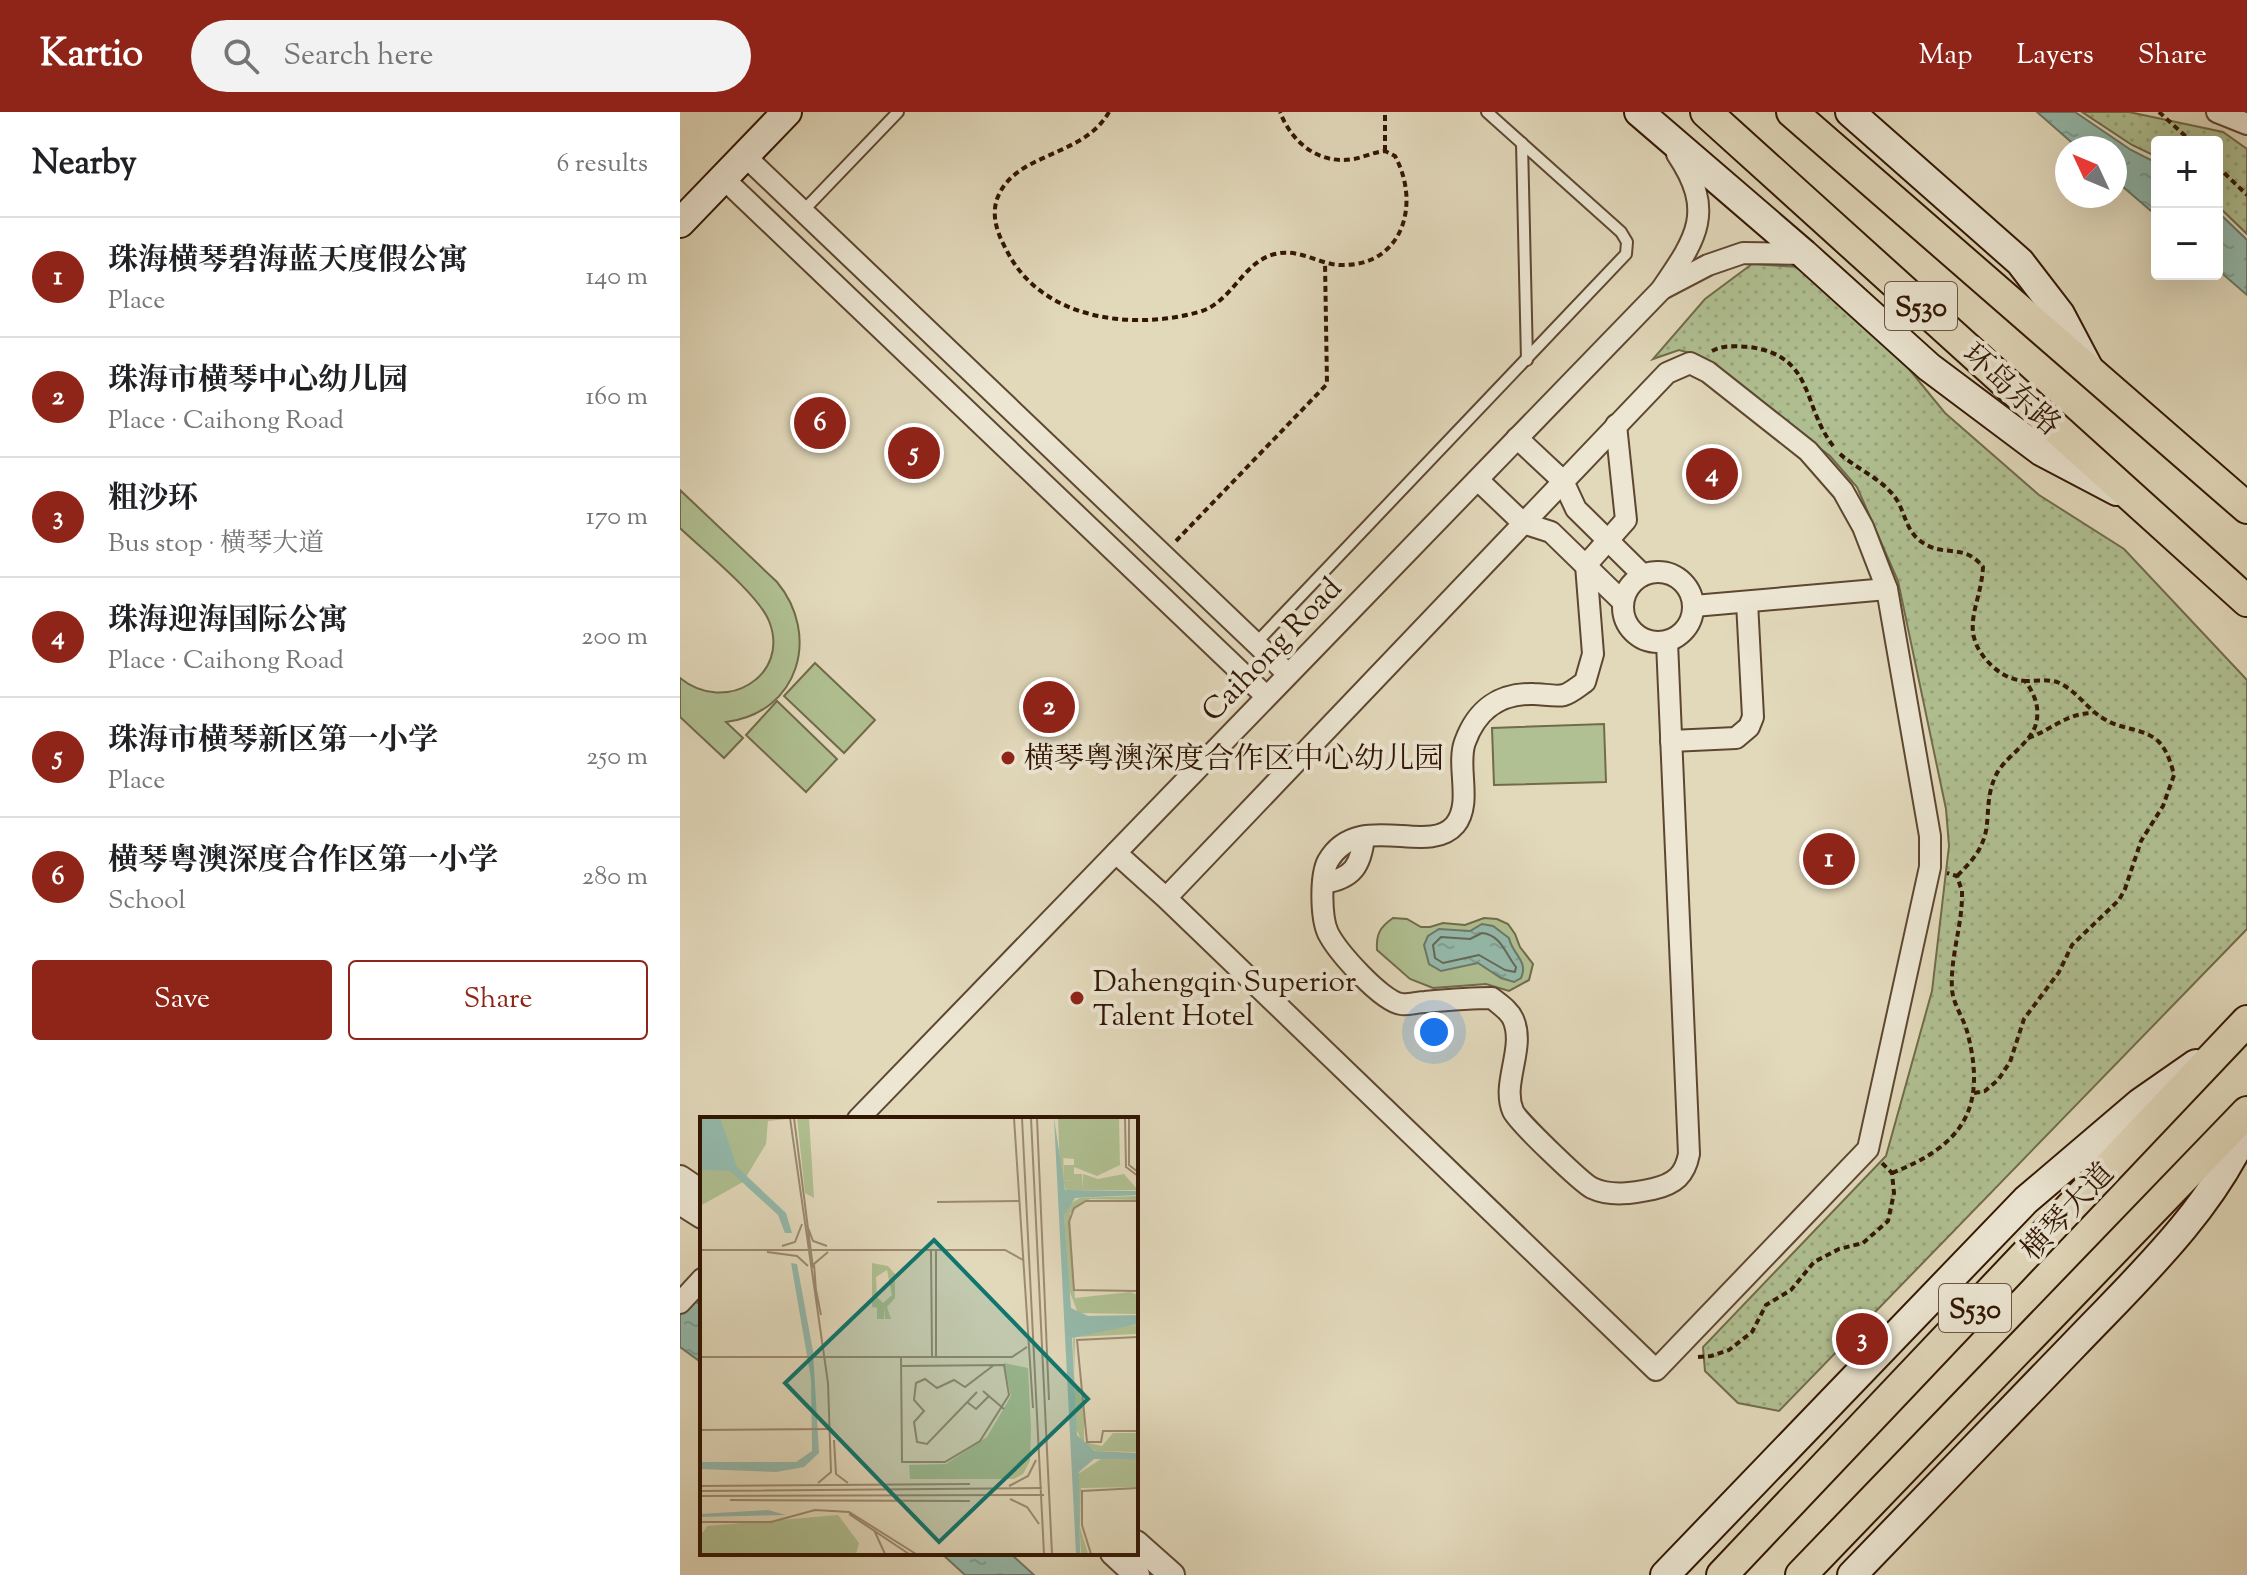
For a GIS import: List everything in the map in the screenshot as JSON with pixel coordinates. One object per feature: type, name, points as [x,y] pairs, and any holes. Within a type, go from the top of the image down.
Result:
[{"type":"main road","points":[[680,223],[787,112]]},
{"type":"main road","points":[[1639,112],[1747,148]]},
{"type":"main road","name":"环岛东路","points":[[1706,112],[2247,601]]},
{"type":"main road","name":"S530","points":[[1792,112],[2247,508]]},
{"type":"main road","points":[[1850,112],[2020,262],[2060,314],[2088,367]]},
{"type":"main road","points":[[1672,123],[1804,254],[1929,367],[2041,451],[2136,501]]},
{"type":"main road","points":[[1665,1575],[2026,1200],[2140,1103],[2238,1031]]},
{"type":"main road","name":"横琴大道","points":[[1722,1575],[2238,1031]]},
{"type":"main road","name":"横琴大道","points":[[1801,1575],[2247,1112]]},
{"type":"main road","points":[[1852,1575],[2147,1268],[2212,1190],[2234,1156],[2247,1127]]},
{"type":"main road","points":[[1684,1575],[1712,1526]]},
{"type":"street","points":[[2217,112],[2247,124]]},
{"type":"street","points":[[1661,290],[1692,245],[1699,213],[1693,179],[1672,123]]},
{"type":"street","points":[[745,156],[1288,674]]},
{"type":"street","points":[[723,178],[1266,696]]},
{"type":"street","points":[[1661,290],[1708,265],[1743,253],[1804,254]]},
{"type":"street","name":"Caihong Road","points":[[860,1117],[1661,290]]},
{"type":"street","points":[[1116,853],[1656,1370],[1868,1149],[1930,867],[1930,836],[1887,589],[1863,527],[1843,491],[1808,451],[1698,366],[1690,363],[1667,373],[1166,898]]},
{"type":"street","points":[[1616,425],[1626,520],[1586,565],[1593,654],[1585,682],[1563,695],[1514,693],[1493,703],[1476,721],[1464,744],[1462,809],[1455,825],[1438,836],[1364,837],[1344,843],[1327,863],[1323,883],[1327,930],[1337,947],[1378,990],[1399,1004],[1492,998],[1506,1009],[1514,1020],[1516,1039],[1510,1093],[1513,1112],[1580,1179],[1593,1188],[1627,1194],[1666,1186],[1686,1170],[1689,1154],[1667,642]]},
{"type":"street","points":[[1517,438],[1563,481],[1576,509],[1643,575]]},
{"type":"street","points":[[1478,480],[1523,523],[1551,532],[1623,602]]},
{"type":"street","points":[[1654,571],[1677,577],[1692,595],[1694,606],[1687,629],[1667,642],[1655,643],[1634,633],[1627,624],[1623,602],[1626,591],[1643,575],[1654,571]]},
{"type":"street","points":[[1694,606],[1887,589]]},
{"type":"street","points":[[1671,741],[1736,738],[1749,727],[1753,717],[1747,602]]},
{"type":"street","points":[[680,1178],[700,1192]]},
{"type":"street","points":[[680,1202],[700,1215]]},
{"type":"street","points":[[680,1303],[699,1283]]},
{"type":"street","points":[[1118,1555],[1172,1575]]},
{"type":"lane","points":[[803,211],[898,112]]},
{"type":"lane","points":[[1256,643],[1626,254],[1627,242],[1621,232],[1487,112]]},
{"type":"lane","points":[[1522,143],[1527,360]]},
{"type":"path","points":[[1109,112],[1083,140],[1019,169],[1004,183],[996,202],[995,222],[1012,262],[1026,280],[1044,295],[1064,306],[1093,315],[1123,319],[1153,319],[1216,305],[1230,294],[1255,263],[1275,254],[1298,253],[1337,265],[1357,264],[1375,257],[1391,244],[1402,227],[1408,206],[1407,185],[1395,156],[1385,151],[1355,159],[1335,160],[1315,154],[1293,136],[1280,112]]},
{"type":"path","points":[[1385,112],[1385,151]]},
{"type":"path","points":[[2159,112],[2185,136]]},
{"type":"path","points":[[2223,172],[2247,195]]},
{"type":"path","points":[[1163,555],[1327,384],[1325,262]]},
{"type":"path","points":[[1698,366],[1713,350],[1739,346],[1757,348],[1791,363],[1800,373],[1826,437],[1843,457],[1894,496],[1911,532],[1919,540],[1944,552],[1966,551],[1976,557],[1983,567],[1972,632],[1976,646],[1999,672],[2015,680],[2053,680],[2069,688],[2095,714],[2125,729],[2149,735],[2162,744],[2174,775],[2171,790],[2141,841],[2119,900],[2072,945],[2051,984],[2024,1019],[2010,1062],[1998,1080],[1985,1091],[1974,1093]]},
{"type":"path","points":[[1957,876],[1984,840],[1987,805],[1997,772],[2035,727],[2037,706],[2034,693],[2025,681]]},
{"type":"path","points":[[2026,739],[2067,717],[2095,714]]},
{"type":"path","points":[[1930,867],[1957,876]]},
{"type":"path","points":[[1892,1173],[1928,1157],[1944,1145],[1962,1126],[1974,1093],[1968,1035],[1952,993],[1963,906],[1957,876]]},
{"type":"path","points":[[1687,1358],[1711,1356],[1729,1350],[1752,1332],[1766,1305],[1791,1290],[1814,1262],[1839,1249],[1863,1243],[1888,1221],[1894,1193],[1892,1173],[1868,1149]]},
{"type":"shaded area","points":[[2082,112],[2129,112],[2223,132],[2247,149],[2247,234],[2223,211],[2223,136],[2151,136],[2151,154],[2127,142],[2127,136],[2118,136]]},
{"type":"shaded area","points":[[1752,264],[1799,267],[1909,369],[1945,413],[2039,495],[2124,549],[2247,680],[2247,929],[1779,1411],[1738,1403],[1705,1371],[1703,1347],[1886,1156],[1932,991],[1949,846],[1946,809],[1898,581],[1857,487],[1830,456],[1698,355],[1679,350],[1653,359],[1705,299]]},
{"type":"shaded area","points":[[680,490],[777,582],[790,603],[798,625],[799,647],[795,668],[786,688],[771,704],[751,716],[726,722],[743,738],[724,758],[680,717],[680,678],[698,688],[716,692],[734,691],[750,684],[762,673],[771,658],[773,641],[769,621],[754,598],[680,528]]},
{"type":"shaded area","points":[[815,663],[875,720],[844,753],[784,696]]},
{"type":"shaded area","points":[[777,701],[837,759],[806,792],[746,735]]},
{"type":"shaded area","points":[[1604,724],[1606,782],[1494,785],[1492,728]]},
{"type":"shaded area","points":[[1393,918],[1407,919],[1421,927],[1443,923],[1465,925],[1484,918],[1508,924],[1533,964],[1529,980],[1509,991],[1486,984],[1433,988],[1410,979],[1377,950],[1380,931]]},
{"type":"water","points":[[2037,112],[2075,112],[2110,136],[2064,136]]},
{"type":"water","points":[[2127,147],[2151,160],[2151,211],[2127,190]]},
{"type":"water","points":[[2223,217],[2247,240],[2247,295],[2223,274]]},
{"type":"water","points":[[1482,924],[1493,926],[1509,938],[1522,962],[1521,978],[1514,982],[1501,978],[1478,963],[1441,971],[1429,964],[1424,945],[1428,936],[1439,929],[1470,931]]},
{"type":"water","points":[[680,1291],[700,1305],[700,1362],[680,1347]]},
{"type":"water","points":[[943,1555],[1012,1555],[1034,1575],[965,1575]]},
{"type":"place","name":"横琴粤澳深度合作区第一小学","points":[[820,423]]},
{"type":"place","name":"珠海市横琴新区第一小学","points":[[914,453]]},
{"type":"place","name":"珠海迎海国际公寓","points":[[1712,474]]},
{"type":"place","name":"珠海市横琴中心幼儿园","points":[[1049,707]]},
{"type":"place","name":"横琴粤澳深度合作区中心幼儿园","points":[[1008,758]]},
{"type":"place","name":"珠海横琴碧海蓝天度假公寓","points":[[1829,859]]},
{"type":"place","name":"Dahengqin Superior Talent Hotel","points":[[1077,998]]},
{"type":"place","name":"粗沙环","points":[[1862,1339]]}]
